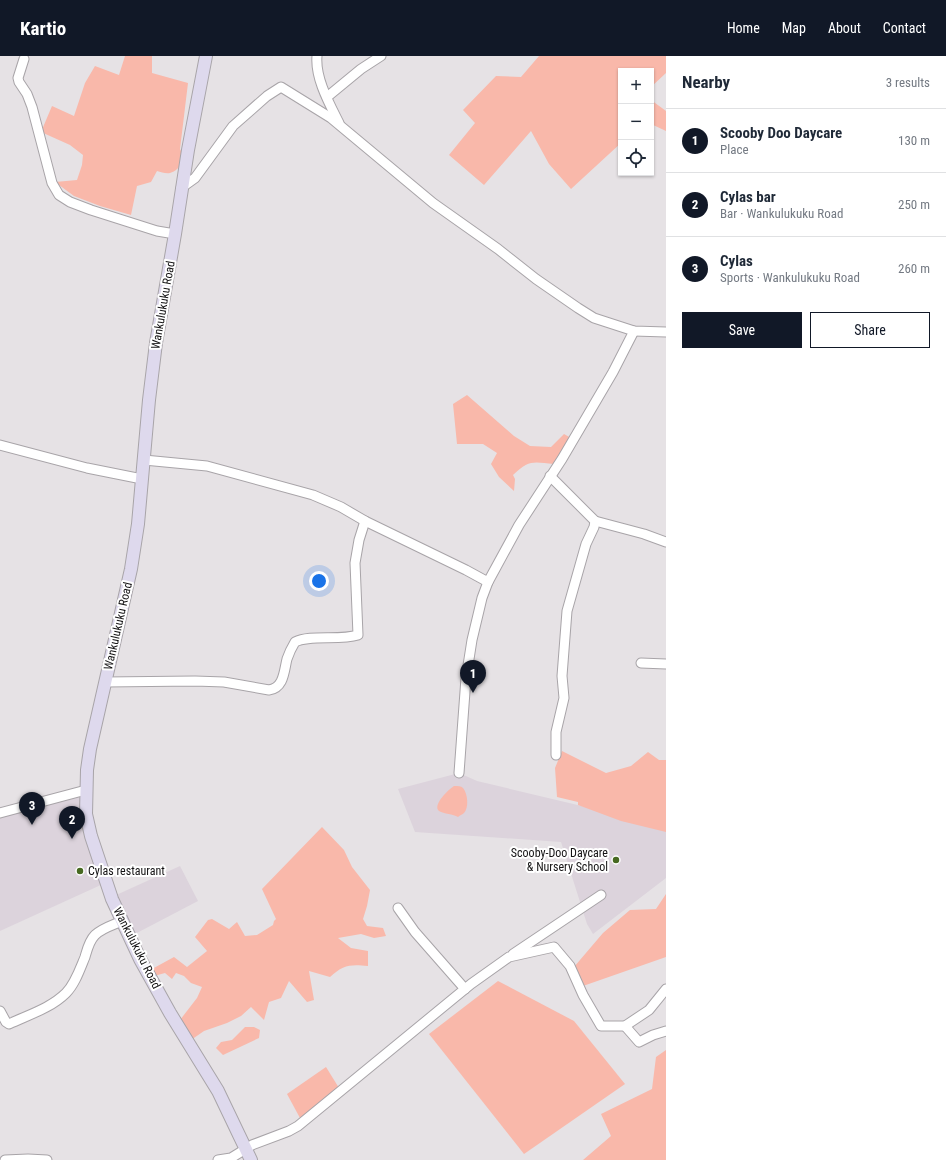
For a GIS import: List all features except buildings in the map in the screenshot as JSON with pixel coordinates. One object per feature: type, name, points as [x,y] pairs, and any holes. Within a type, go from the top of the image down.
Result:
[{"type":"main road","name":"Wankulukuku Road","points":[[206,56],[196,101],[156,343],[138,524],[131,569],[90,749],[86,790],[86,814],[91,836],[112,899],[140,959],[170,1013],[218,1091],[251,1160]]},
{"type":"street","points":[[317,56],[317,68],[327,97],[340,126]]},
{"type":"street","points":[[327,97],[361,69],[381,56]]},
{"type":"street","points":[[24,59],[18,78],[19,82],[27,94],[32,107],[52,183],[59,195],[70,202],[91,210],[157,231],[175,234]]},
{"type":"street","points":[[181,188],[195,178],[233,126],[268,96],[281,87],[331,118],[433,203],[498,249],[562,298],[594,318],[634,331],[666,332]]},
{"type":"street","points":[[459,773],[466,678],[482,598],[488,582],[519,525],[562,459],[614,372],[634,331]]},
{"type":"street","points":[[0,445],[87,468],[142,479]]},
{"type":"street","points":[[144,460],[207,466],[296,490],[326,500],[365,522],[488,582]]},
{"type":"street","points":[[550,476],[596,521],[644,534],[666,542]]},
{"type":"street","points":[[556,755],[556,732],[564,698],[562,676],[567,611],[586,544],[596,521]]},
{"type":"street","points":[[105,682],[224,682],[269,690],[280,685],[295,642],[303,639],[358,636],[355,563],[359,540],[365,522]]},
{"type":"street","points":[[641,664],[666,664]]},
{"type":"street","points":[[0,813],[86,790]]},
{"type":"street","points":[[218,1160],[231,1158],[257,1143],[289,1131],[303,1122],[465,989],[508,957],[601,895]]},
{"type":"street","points":[[398,908],[415,932],[465,989]]},
{"type":"street","points":[[0,1011],[6,1022],[9,1024],[54,1003],[72,986],[80,970],[90,942],[94,936],[102,930],[122,921]]},
{"type":"street","points":[[508,957],[554,947],[570,966],[583,995],[601,1026],[625,1026],[649,1010],[666,989]]},
{"type":"street","points":[[625,1026],[639,1042],[653,1035],[666,1031]]},
{"type":"street","points":[[5,1160],[47,1160]]},
{"type":"shaded area","points":[[125,56],[152,56],[152,73],[188,83],[180,149],[182,156],[181,163],[177,169],[170,173],[157,171],[151,182],[137,186],[131,215],[100,206],[74,196],[55,182],[77,180],[82,165],[83,155],[70,145],[41,132],[52,106],[74,116],[85,83],[95,66],[119,75]]},
{"type":"shaded area","points":[[539,56],[666,56],[666,73],[654,84],[654,68],[618,68],[618,146],[571,189],[549,164],[531,131],[484,185],[449,155],[475,123],[463,110],[496,76],[521,77]]},
{"type":"shaded area","points":[[654,102],[666,111],[666,131],[654,125]]},
{"type":"shaded area","points":[[467,395],[514,436],[530,446],[551,447],[564,434],[571,438],[554,464],[536,462],[528,464],[523,466],[513,475],[515,479],[514,491],[499,477],[491,464],[497,453],[483,444],[457,444],[453,404]]},
{"type":"shaded area","points":[[562,751],[606,773],[631,766],[648,752],[659,760],[666,760],[666,832],[621,821],[578,805],[578,802],[557,797],[555,768]]},
{"type":"shaded area","name":"Scooby-Doo Daycare & Nursery School","points":[[459,773],[477,781],[666,826],[666,878],[593,934],[587,924],[561,842],[415,832],[398,789]]},
{"type":"shaded area","points":[[454,786],[460,786],[463,788],[467,797],[466,811],[458,817],[441,812],[437,808],[442,797]]},
{"type":"shaded area","points":[[81,797],[103,884],[0,931],[0,817]]},
{"type":"shaded area","points":[[322,827],[344,850],[352,867],[370,890],[363,919],[367,926],[383,928],[386,936],[374,938],[361,934],[338,938],[351,948],[368,951],[368,966],[347,966],[330,977],[309,971],[314,1000],[307,1002],[289,981],[281,998],[269,1002],[264,1020],[251,1007],[241,1016],[227,1023],[204,1031],[191,1040],[180,1020],[197,998],[202,987],[191,983],[184,976],[176,973],[172,979],[165,973],[154,976],[152,969],[174,957],[187,967],[207,951],[195,937],[208,920],[212,919],[229,929],[237,922],[245,936],[257,935],[273,925],[276,919],[262,889]]},
{"type":"shaded area","points":[[180,866],[198,901],[133,935],[114,896]]},
{"type":"shaded area","points":[[666,894],[666,957],[583,986],[574,967],[603,933],[630,910],[656,909]]},
{"type":"shaded area","points":[[498,981],[574,1021],[625,1084],[524,1154],[429,1034]]},
{"type":"shaded area","points":[[245,1027],[254,1027],[260,1030],[259,1038],[223,1055],[216,1048],[221,1042],[232,1040]]},
{"type":"shaded area","points":[[666,1050],[666,1160],[583,1160],[611,1136],[601,1114],[652,1089],[656,1057]]},
{"type":"shaded area","points":[[326,1067],[339,1088],[321,1104],[300,1118],[287,1094]]},
{"type":"place","name":"Scooby Doo Daycare","points":[[473,693]]},
{"type":"place","name":"Cylas","points":[[32,825]]},
{"type":"place","name":"Cylas bar","points":[[72,839]]},
{"type":"place","name":"Scooby-Doo Daycare & Nursery School","points":[[616,860]]},
{"type":"place","name":"Cylas restaurant","points":[[80,871]]}]
